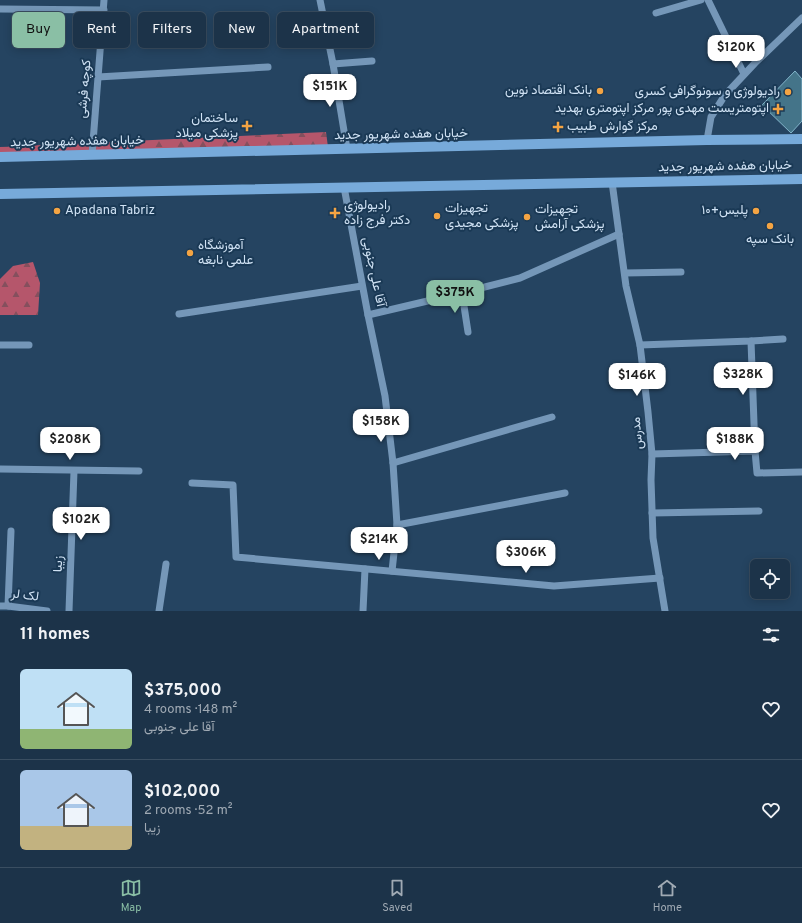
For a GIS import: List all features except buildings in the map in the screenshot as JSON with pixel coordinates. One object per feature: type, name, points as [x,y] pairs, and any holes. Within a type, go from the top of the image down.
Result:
[{"type":"main road","name":"خیابان هفده شهریور جدید","points":[[0,157],[802,139]]},
{"type":"main road","name":"خیابان هفده شهریور جدید","points":[[0,194],[802,179]]},
{"type":"street","name":"کوچه فرشی","points":[[92,155],[104,0]]},
{"type":"street","points":[[320,0],[347,149]]},
{"type":"street","points":[[656,13],[701,0]]},
{"type":"street","points":[[708,0],[744,74]]},
{"type":"street","points":[[0,9],[104,10]]},
{"type":"street","points":[[708,140],[711,117],[725,95],[755,63],[802,18]]},
{"type":"street","points":[[332,64],[372,61]]},
{"type":"street","points":[[98,77],[268,67]]},
{"type":"street","name":"مدرس","points":[[612,182],[626,286],[640,345],[652,454],[651,480],[653,538],[665,611]]},
{"type":"street","name":"آقا علی جنوبی","points":[[344,187],[368,315],[520,278],[619,234]]},
{"type":"street","points":[[625,273],[681,272]]},
{"type":"street","points":[[179,314],[362,286]]},
{"type":"street","points":[[462,293],[468,332]]},
{"type":"street","points":[[368,315],[385,396],[393,463],[397,525],[392,571]]},
{"type":"street","points":[[640,345],[783,339]]},
{"type":"street","points":[[751,341],[757,473],[802,472]]},
{"type":"street","points":[[0,345],[29,346]]},
{"type":"street","points":[[393,463],[552,417]]},
{"type":"street","points":[[652,454],[755,451]]},
{"type":"street","points":[[0,470],[139,471]]},
{"type":"street","name":"زیبا","points":[[69,611],[74,471]]},
{"type":"street","points":[[192,483],[233,484],[236,557],[554,586],[660,578]]},
{"type":"street","points":[[397,525],[565,493]]},
{"type":"street","points":[[652,513],[759,510]]},
{"type":"street","points":[[8,606],[11,531]]},
{"type":"street","points":[[159,611],[166,564]]},
{"type":"street","points":[[363,611],[365,569]]},
{"type":"street","name":"لک لر","points":[[0,606],[47,611]]},
{"type":"green space","points":[[326,132],[328,147],[0,157],[0,147]]},
{"type":"green space","points":[[33,262],[40,283],[38,315],[0,315],[0,279],[13,266]]},
{"type":"place","name":"بانک اقتصاد نوین","points":[[600,91]]},
{"type":"place","name":"رادیولوژی و سونوگرافی کسری","points":[[788,92]]},
{"type":"place","name":"اپتومتریست مهدی پور مرکز اپتومتری بهدید","points":[[778,109]]},
{"type":"place","name":"ساختمان پزشکی میلاد","points":[[247,126]]},
{"type":"place","name":"مرکز گوارش طبیب","points":[[558,127]]},
{"type":"place","name":"Apadana Tabriz","points":[[57,211]]},
{"type":"place","name":"پلیس+۱۰","points":[[756,211]]},
{"type":"place","name":"رادیولوژی دکتر فرج زاده","points":[[335,213]]},
{"type":"place","name":"تجهیزات پزشکی مجیدی","points":[[437,216]]},
{"type":"place","name":"تجهیزات پزشکی آرامش","points":[[527,217]]},
{"type":"place","name":"بانک سپه","points":[[770,226]]},
{"type":"place","name":"آموزشگاه علمی نابغه","points":[[190,253]]}]
